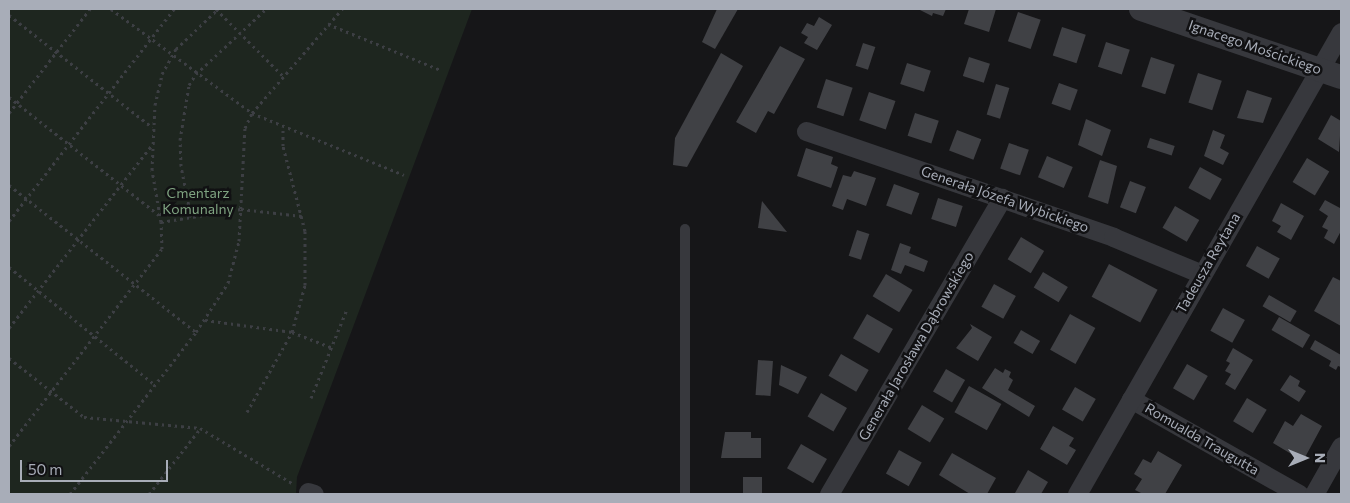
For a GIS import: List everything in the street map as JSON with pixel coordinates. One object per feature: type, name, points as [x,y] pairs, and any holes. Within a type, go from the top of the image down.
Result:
[{"type":"street","name":"Ignacego Mościckiego","points":[[1141,9],[1331,73]]},
{"type":"street","name":"Tadeusza Reytana","points":[[1077,494],[1202,274],[1331,73],[1341,32]]},
{"type":"street","name":"Generała Józefa Wybickiego","points":[[806,131],[1113,237],[1202,274]]},
{"type":"street","name":"Generała Jarosława Dąbrowskiego","points":[[829,494],[1002,198]]},
{"type":"street","name":"Romualda Traugutta","points":[[1131,399],[1299,494]]},
{"type":"street","points":[[1314,494],[1341,446]]},
{"type":"lane","points":[[685,229],[685,494]]},
{"type":"path","points":[[9,113],[90,9]]},
{"type":"path","points":[[111,9],[196,74],[252,113],[404,176]]},
{"type":"path","points":[[9,221],[174,9]]},
{"type":"path","points":[[9,446],[162,249],[161,222],[151,145],[152,127],[162,74],[172,56],[188,36],[217,9],[283,76]]},
{"type":"path","points":[[192,217],[181,166],[180,140],[189,85],[196,74],[239,32],[266,9]]},
{"type":"path","points":[[70,494],[205,320],[228,282],[234,266],[241,209],[242,148],[252,113],[342,9]]},
{"type":"path","points":[[9,15],[152,127]]},
{"type":"path","points":[[328,24],[441,70]]},
{"type":"path","points":[[9,97],[160,216]]},
{"type":"path","points":[[247,412],[292,332],[305,285],[302,216],[283,146],[283,127]]},
{"type":"path","points":[[9,328],[151,145]]},
{"type":"path","points":[[9,185],[196,332]]},
{"type":"path","points":[[161,222],[241,209],[302,216]]},
{"type":"path","points":[[9,267],[155,385]]},
{"type":"path","points":[[311,398],[333,348],[347,309]]},
{"type":"path","points":[[205,320],[292,332],[333,348]]},
{"type":"path","points":[[9,358],[84,417],[125,423],[200,428],[311,493]]},
{"type":"path","points":[[149,494],[200,428]]},
{"type":"green space","name":"Cmentarz Komunalny","points":[[9,9],[472,9],[297,477],[296,494],[9,494]]},
{"type":"building","points":[[717,9],[738,9],[715,49],[702,42]]},
{"type":"building","points":[[918,9],[946,9],[943,16],[933,13],[932,16]]},
{"type":"building","points":[[969,9],[996,9],[989,32],[964,24]]},
{"type":"building","points":[[1018,12],[1041,20],[1031,49],[1008,41]]},
{"type":"building","points":[[819,17],[832,25],[817,50],[804,43],[808,37],[801,33],[807,23],[814,26]]},
{"type":"building","points":[[1062,27],[1086,35],[1077,63],[1053,56]]},
{"type":"building","points":[[1106,42],[1130,50],[1122,74],[1098,67]]},
{"type":"building","points":[[863,43],[875,47],[868,70],[856,66]]},
{"type":"building","points":[[780,46],[805,59],[774,114],[768,111],[756,133],[736,122]]},
{"type":"building","points":[[721,53],[743,66],[687,167],[673,165],[675,138]]},
{"type":"building","points":[[969,57],[990,64],[984,83],[963,76]]},
{"type":"building","points":[[1151,57],[1175,65],[1165,94],[1141,86]]},
{"type":"building","points":[[907,63],[931,71],[924,92],[900,84]]},
{"type":"building","points":[[1198,73],[1222,81],[1212,110],[1188,102]]},
{"type":"building","points":[[826,79],[853,88],[843,116],[817,108]]},
{"type":"building","points":[[1059,83],[1078,90],[1070,111],[1051,104]]},
{"type":"building","points":[[996,84],[1009,88],[1000,119],[987,115]]},
{"type":"building","points":[[1247,90],[1272,98],[1263,123],[1237,118]]},
{"type":"building","points":[[869,92],[895,101],[886,129],[859,120]]},
{"type":"building","points":[[915,113],[939,121],[931,144],[908,136]]},
{"type":"building","points":[[1331,115],[1341,121],[1339,152],[1318,139]]},
{"type":"building","points":[[1086,119],[1111,130],[1102,156],[1078,145]]},
{"type":"building","points":[[957,130],[981,139],[973,160],[949,151]]},
{"type":"building","points":[[1213,130],[1225,135],[1220,148],[1229,153],[1223,165],[1204,156]]},
{"type":"building","points":[[1150,138],[1175,146],[1172,156],[1147,148]]},
{"type":"building","points":[[1009,143],[1029,150],[1020,175],[1000,169]]},
{"type":"building","points":[[806,148],[833,157],[831,164],[838,167],[831,188],[797,176]]},
{"type":"building","points":[[1047,156],[1073,167],[1064,188],[1038,177]]},
{"type":"building","points":[[1307,158],[1329,171],[1315,195],[1293,182]]},
{"type":"building","points":[[1100,160],[1117,166],[1108,204],[1088,197]]},
{"type":"building","points":[[1200,167],[1222,179],[1210,200],[1188,188]]},
{"type":"building","points":[[854,171],[876,178],[866,206],[847,199],[843,210],[832,206],[843,175],[851,177]]},
{"type":"building","points":[[1130,181],[1146,187],[1136,213],[1120,207]]},
{"type":"building","points":[[894,184],[919,193],[912,215],[886,206]]},
{"type":"building","points":[[938,198],[963,206],[956,227],[931,219]]},
{"type":"building","points":[[1325,200],[1340,208],[1341,205],[1341,231],[1334,244],[1324,238],[1328,230],[1322,227],[1328,216],[1319,210]]},
{"type":"building","points":[[762,201],[787,232],[758,228]]},
{"type":"building","points":[[1281,203],[1304,216],[1291,240],[1277,232],[1281,226],[1272,221]]},
{"type":"building","points":[[1175,206],[1199,220],[1187,242],[1162,228]]},
{"type":"building","points":[[857,230],[869,234],[861,260],[849,256]]},
{"type":"building","points":[[1021,237],[1044,251],[1031,273],[1008,259]]},
{"type":"building","points":[[900,243],[911,247],[909,253],[928,261],[924,272],[905,265],[901,274],[891,270]]},
{"type":"building","points":[[1257,246],[1280,259],[1269,279],[1246,266]]},
{"type":"building","points":[[1109,264],[1158,290],[1140,322],[1092,297]]},
{"type":"building","points":[[1043,272],[1068,287],[1059,302],[1034,287]]},
{"type":"building","points":[[886,274],[913,290],[899,312],[873,296]]},
{"type":"building","points":[[1333,277],[1341,281],[1341,326],[1314,311]]},
{"type":"building","points":[[994,284],[1016,296],[1003,319],[981,307]]},
{"type":"building","points":[[1269,295],[1297,311],[1290,322],[1262,306]]},
{"type":"building","points":[[1223,308],[1245,320],[1232,343],[1210,331]]},
{"type":"building","points":[[867,314],[893,329],[879,353],[853,338]]},
{"type":"building","points":[[1070,314],[1095,328],[1075,364],[1050,350]]},
{"type":"building","points":[[1279,317],[1310,335],[1303,348],[1272,330]]},
{"type":"building","points":[[970,324],[992,337],[978,361],[956,348],[972,328]]},
{"type":"building","points":[[1021,330],[1040,341],[1033,354],[1014,343]]},
{"type":"building","points":[[1315,340],[1341,355],[1341,367],[1338,366],[1336,370],[1329,366],[1331,361],[1310,349]]},
{"type":"building","points":[[1233,348],[1253,360],[1235,390],[1225,384],[1231,374],[1225,371],[1230,363],[1226,361]]},
{"type":"building","points":[[841,354],[869,370],[856,392],[828,376]]},
{"type":"building","points":[[758,360],[773,361],[771,396],[756,395]]},
{"type":"building","points":[[1187,364],[1208,376],[1194,400],[1173,388]]},
{"type":"building","points":[[781,365],[807,377],[798,394],[779,385]]},
{"type":"building","points":[[995,368],[1003,373],[1005,369],[1011,372],[1009,377],[1013,380],[1008,390],[1035,406],[1029,417],[982,388]]},
{"type":"building","points":[[946,369],[965,380],[952,403],[933,392]]},
{"type":"building","points":[[1290,375],[1300,381],[1298,386],[1306,391],[1299,402],[1280,390]]},
{"type":"building","points":[[969,386],[1001,404],[987,430],[954,412]]},
{"type":"building","points":[[1075,387],[1096,399],[1083,422],[1062,410]]},
{"type":"building","points":[[821,393],[847,408],[833,431],[808,416]]},
{"type":"building","points":[[1247,398],[1267,410],[1253,433],[1233,421]]},
{"type":"building","points":[[922,405],[944,418],[930,442],[908,429]]},
{"type":"building","points":[[1301,414],[1322,426],[1303,461],[1273,443],[1285,421],[1293,426]]},
{"type":"building","points":[[1053,426],[1074,438],[1069,446],[1076,450],[1067,465],[1040,449]]},
{"type":"building","points":[[725,432],[751,432],[751,438],[761,438],[761,458],[721,458]]},
{"type":"building","points":[[801,444],[827,459],[813,483],[787,468]]},
{"type":"building","points":[[899,450],[922,463],[909,486],[886,474]]},
{"type":"building","points":[[1158,451],[1182,465],[1165,494],[1143,494],[1135,490],[1142,479],[1134,474],[1143,459],[1151,463]]},
{"type":"building","points":[[952,453],[996,478],[987,494],[970,494],[939,475]]},
{"type":"building","points":[[1028,470],[1048,482],[1041,494],[1015,493]]},
{"type":"building","points":[[743,477],[762,477],[762,494],[743,494]]}]
